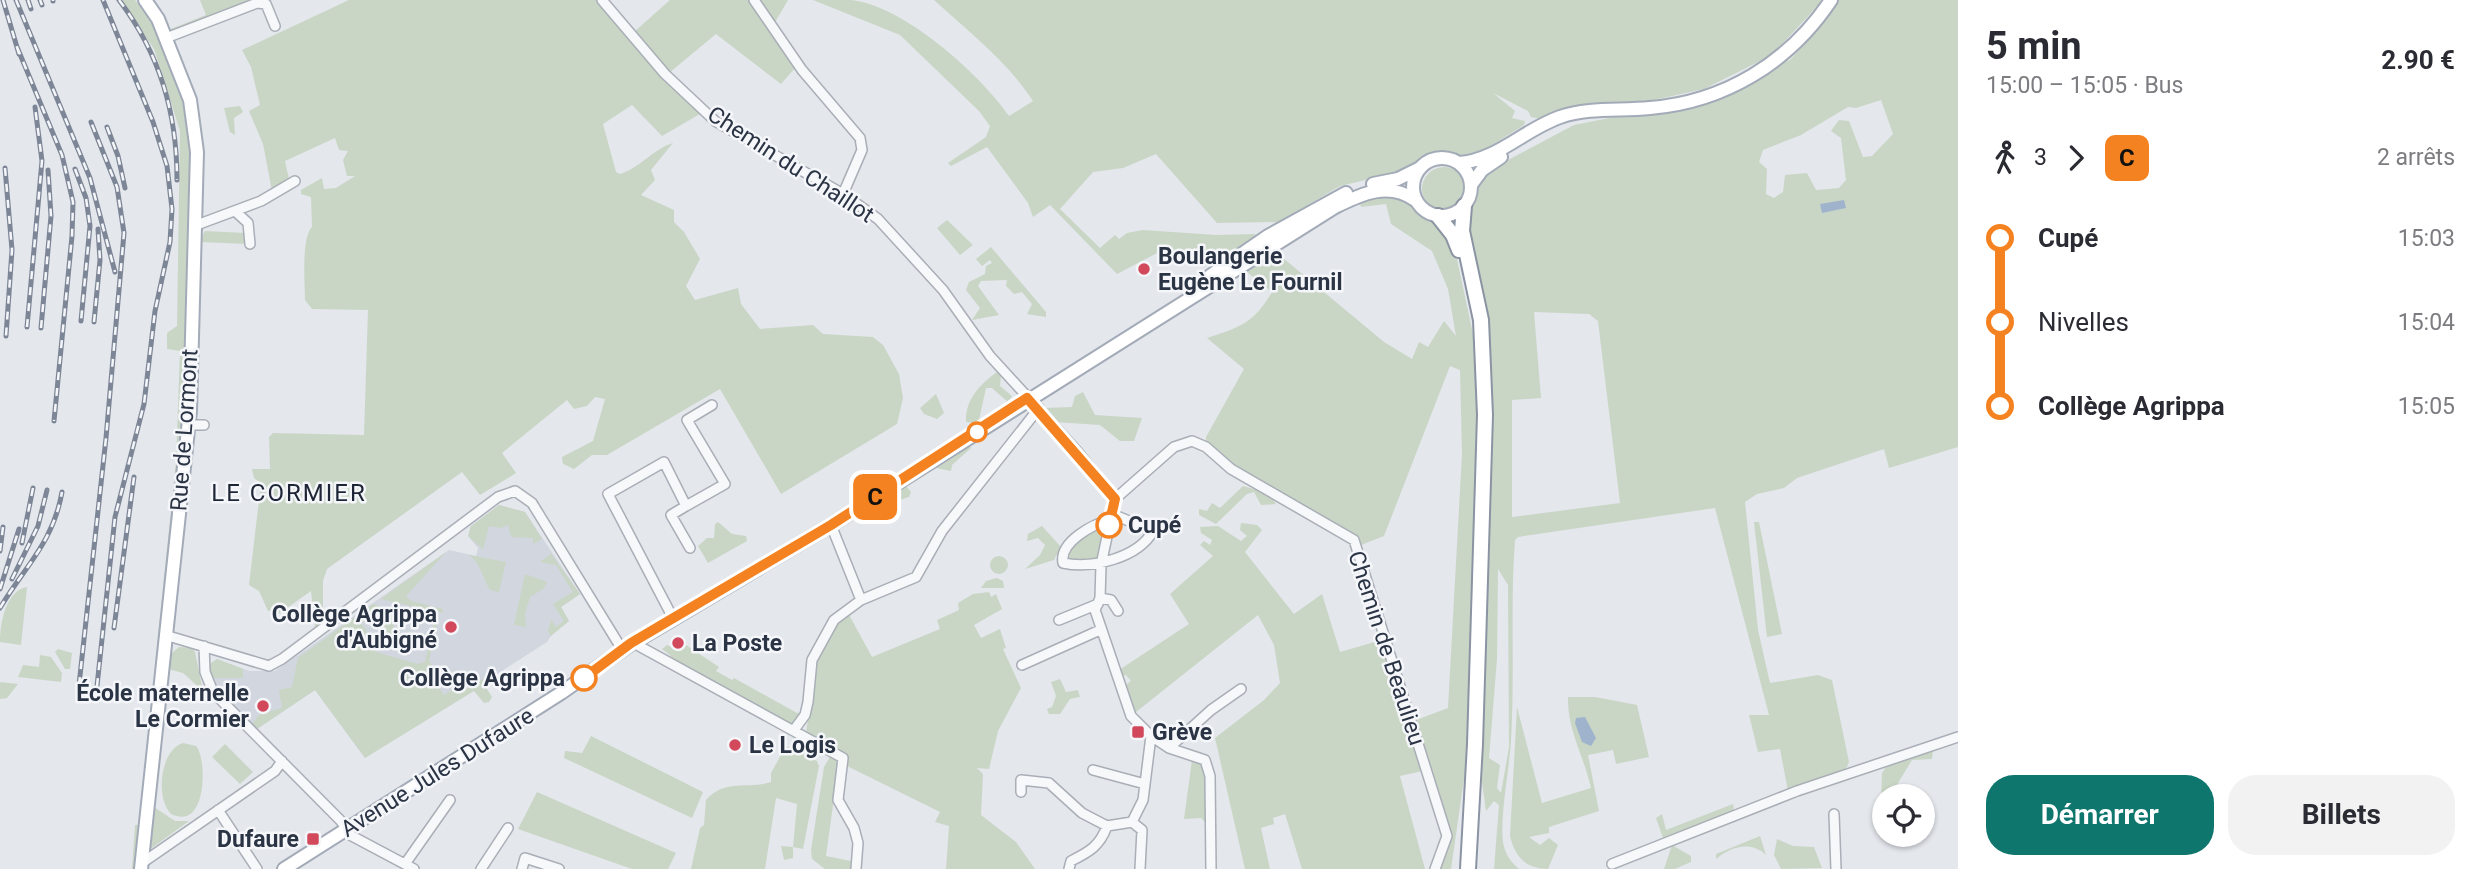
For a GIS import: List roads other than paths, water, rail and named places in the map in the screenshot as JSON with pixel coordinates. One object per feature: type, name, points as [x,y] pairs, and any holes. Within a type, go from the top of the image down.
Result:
[{"type":"highway","points":[[1464,206],[1462,231],[1479,303],[1485,415],[1475,744],[1468,869]]},
{"type":"highway","points":[[1438,216],[1458,245],[1480,333]]},
{"type":"highway","points":[[1475,744],[1476,869]]},
{"type":"highway","points":[[1460,869],[1468,778],[1475,744]]},
{"type":"main road","name":"Rue de Lormont","points":[[142,866],[189,425],[195,125],[190,100],[166,38],[158,19],[145,0]]},
{"type":"main road","points":[[623,651],[831,525],[1027,398],[1355,197],[1389,189],[1401,191],[1415,200],[1421,208],[1438,216],[1453,214],[1464,206],[1471,185],[1490,163],[1540,135],[1578,119],[1687,103],[1736,85],[1780,56],[1831,0]]},
{"type":"main road","points":[[1154,319],[1268,236],[1326,201],[1372,184],[1398,179],[1433,159],[1442,158],[1459,163],[1481,159],[1561,117],[1588,110],[1627,110]]},
{"type":"main road","points":[[1459,163],[1471,185]]},
{"type":"main road","points":[[1415,200],[1412,185],[1418,169]]},
{"type":"main road","points":[[623,651],[639,646],[674,620]]},
{"type":"main road","name":"Avenue Jules Dufaure","points":[[291,868],[623,651]]},
{"type":"street","name":"Chemin du Chaillot","points":[[601,0],[665,74],[715,121],[843,194],[878,219],[943,290],[990,356],[1039,408],[1115,499]]},
{"type":"street","points":[[754,0],[802,70],[860,138],[860,157],[843,194]]},
{"type":"street","points":[[166,38],[257,3],[266,4],[275,26]]},
{"type":"street","points":[[194,226],[261,201],[295,181]]},
{"type":"street","points":[[235,211],[248,223],[253,244]]},
{"type":"street","points":[[190,354],[204,354]]},
{"type":"street","points":[[690,548],[671,515],[725,484],[687,420],[712,405]]},
{"type":"street","points":[[794,730],[804,715],[808,702],[812,660],[834,620],[860,600],[916,577],[942,531],[1039,408]]},
{"type":"street","points":[[189,425],[204,425]]},
{"type":"street","name":"Chemin de Beaulieu","points":[[1115,499],[1174,447],[1192,441],[1206,447],[1231,469],[1354,540],[1447,836],[1435,869]]},
{"type":"street","points":[[674,620],[608,494],[664,462],[687,506]]},
{"type":"street","points":[[165,635],[269,666],[498,497],[515,491],[532,503],[623,651]]},
{"type":"street","points":[[1115,499],[1101,562],[1099,601],[1095,610],[1100,630],[1131,716],[1151,736],[1169,748],[1198,755],[1205,760],[1210,776],[1211,869]]},
{"type":"street","points":[[1111,517],[1153,531],[1147,543],[1101,562],[1068,564],[1062,560],[1066,547],[1111,517]]},
{"type":"street","points":[[831,525],[860,600]]},
{"type":"street","points":[[1059,620],[1099,601],[1111,600],[1118,611]]},
{"type":"street","points":[[1022,665],[1100,630]]},
{"type":"street","points":[[204,646],[206,682],[213,692],[350,835],[410,867],[450,800]]},
{"type":"street","points":[[639,646],[843,758],[838,800],[856,835],[856,869]]},
{"type":"street","points":[[1169,748],[1211,710],[1241,689]]},
{"type":"street","points":[[1021,792],[1021,780],[1049,783],[1082,813],[1107,826],[1132,822],[1138,815],[1145,784],[1151,736]]},
{"type":"street","points":[[1612,864],[1797,791],[1958,737]]},
{"type":"street","points":[[142,866],[275,771],[282,761]]},
{"type":"street","points":[[1093,770],[1145,784]]},
{"type":"street","points":[[218,810],[257,869]]},
{"type":"street","points":[[1834,814],[1836,869]]},
{"type":"street","points":[[1132,822],[1142,831],[1140,869]]},
{"type":"street","points":[[1069,869],[1071,862],[1093,850],[1102,840],[1107,826]]},
{"type":"street","points":[[481,869],[509,828]]},
{"type":"street","points":[[522,869],[525,858],[559,869]]},
{"type":"water","points":[[1844,200],[1846,208],[1822,213],[1820,204]]},
{"type":"water","points":[[1585,717],[1596,738],[1591,746],[1582,742],[1575,723],[1576,718]]},
{"type":"railway","points":[[3,0],[19,54]]},
{"type":"railway","points":[[16,0],[90,178],[115,272]]},
{"type":"railway","points":[[28,0],[31,9]]},
{"type":"railway","points":[[40,0],[42,5]]},
{"type":"railway","points":[[97,686],[115,517],[144,404],[155,311],[170,242],[172,209],[167,166],[153,122],[103,0]]},
{"type":"railway","points":[[119,0],[145,41],[163,85],[174,131],[177,180]]},
{"type":"railway","points":[[17,47],[62,155],[73,202],[54,421]]},
{"type":"railway","points":[[27,327],[42,161],[35,107]]},
{"type":"railway","points":[[79,685],[106,438],[124,233],[117,187],[91,122]]},
{"type":"railway","points":[[107,127],[118,156],[125,188]]},
{"type":"railway","points":[[5,168],[12,250],[6,336]]},
{"type":"railway","points":[[75,169],[86,198],[90,226],[81,321]]},
{"type":"railway","points":[[41,328],[51,216],[48,170]]},
{"type":"railway","points":[[94,322],[100,260],[98,229]]},
{"type":"railway","points":[[114,628],[134,477]]},
{"type":"railway","points":[[22,543],[33,488]]},
{"type":"railway","points":[[12,579],[38,526],[47,490]]},
{"type":"railway","points":[[0,608],[45,540],[58,510],[62,492]]},
{"type":"railway","points":[[0,551],[3,527]]},
{"type":"railway","points":[[0,589],[19,529]]},
{"type":"place","name":"Boulangerie Eugène Le Fournil","points":[[1144,269]]},
{"type":"place","name":"Cupé","points":[[1109,525]]},
{"type":"place","name":"Collège Agrippa d'Aubigné","points":[[451,627]]},
{"type":"place","name":"La Poste","points":[[678,643]]},
{"type":"place","name":"Collège Agrippa","points":[[584,678]]},
{"type":"place","name":"École maternelle Le Cormier","points":[[263,706]]},
{"type":"place","name":"Grève","points":[[1138,732]]},
{"type":"place","name":"Le Logis","points":[[735,745]]},
{"type":"place","name":"Dufaure","points":[[313,839]]},
{"type":"district","name":"LE CORMIER","points":[[289,493]]}]
